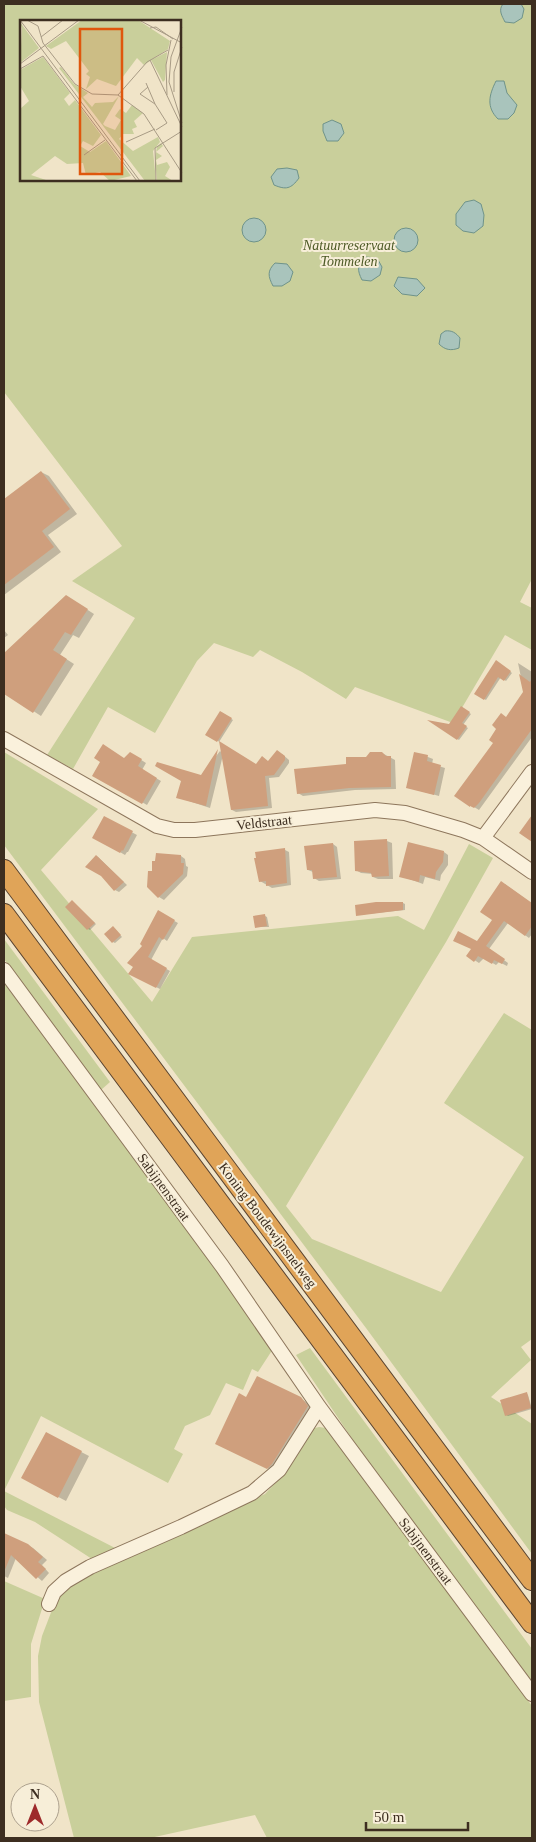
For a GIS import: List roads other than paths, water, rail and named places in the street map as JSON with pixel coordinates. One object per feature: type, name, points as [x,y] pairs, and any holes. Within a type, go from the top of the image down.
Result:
[{"type":"highway","name":"Koning Boudewijnsnelweg","points":[[4,870],[532,1580]]},
{"type":"highway","name":"Koning Boudewijnsnelweg","points":[[4,914],[532,1623]]},
{"type":"street","name":"Veldstraat","points":[[4,739],[156,826],[174,830],[195,830],[375,810],[390,810],[422,818],[483,838],[532,872]]},
{"type":"street","points":[[483,838],[532,772]]},
{"type":"street","name":"Sabijnenstraat","points":[[4,970],[222,1266],[319,1408],[532,1694]]},
{"type":"street","points":[[48,1604],[54,1592],[66,1581],[90,1567],[252,1493],[279,1470],[319,1408]]},
{"type":"water","points":[[503,4],[521,4],[524,9],[522,18],[514,23],[505,22],[501,11]]},
{"type":"water","points":[[496,81],[504,81],[507,93],[517,105],[514,113],[508,119],[498,119],[490,105],[490,96]]},
{"type":"water","points":[[332,120],[341,124],[344,133],[338,141],[327,141],[323,131],[323,124]]},
{"type":"water","points":[[277,169],[297,170],[299,178],[288,188],[274,185],[271,177]]},
{"type":"water","points":[[474,200],[481,204],[484,215],[483,226],[474,233],[463,231],[456,225],[456,214],[465,202]]},
{"type":"water","points":[[254,218],[259,219],[265,225],[265,235],[259,241],[254,242],[249,241],[243,235],[242,230],[243,225],[249,219]]},
{"type":"water","points":[[406,228],[414,232],[418,240],[414,248],[406,252],[398,248],[394,240],[398,232]]},
{"type":"water","points":[[365,257],[377,258],[382,267],[380,275],[371,281],[362,280],[359,273],[359,265]]},
{"type":"water","points":[[275,263],[287,264],[293,272],[290,281],[282,286],[273,286],[270,279],[269,274]]},
{"type":"water","points":[[398,277],[417,279],[425,288],[417,296],[402,294],[394,286]]},
{"type":"water","points":[[445,331],[454,332],[460,338],[459,348],[448,349],[439,344],[441,334]]},
{"type":"park label","name":"Natuurreservaat Tommelen","points":[[349,254]]}]
